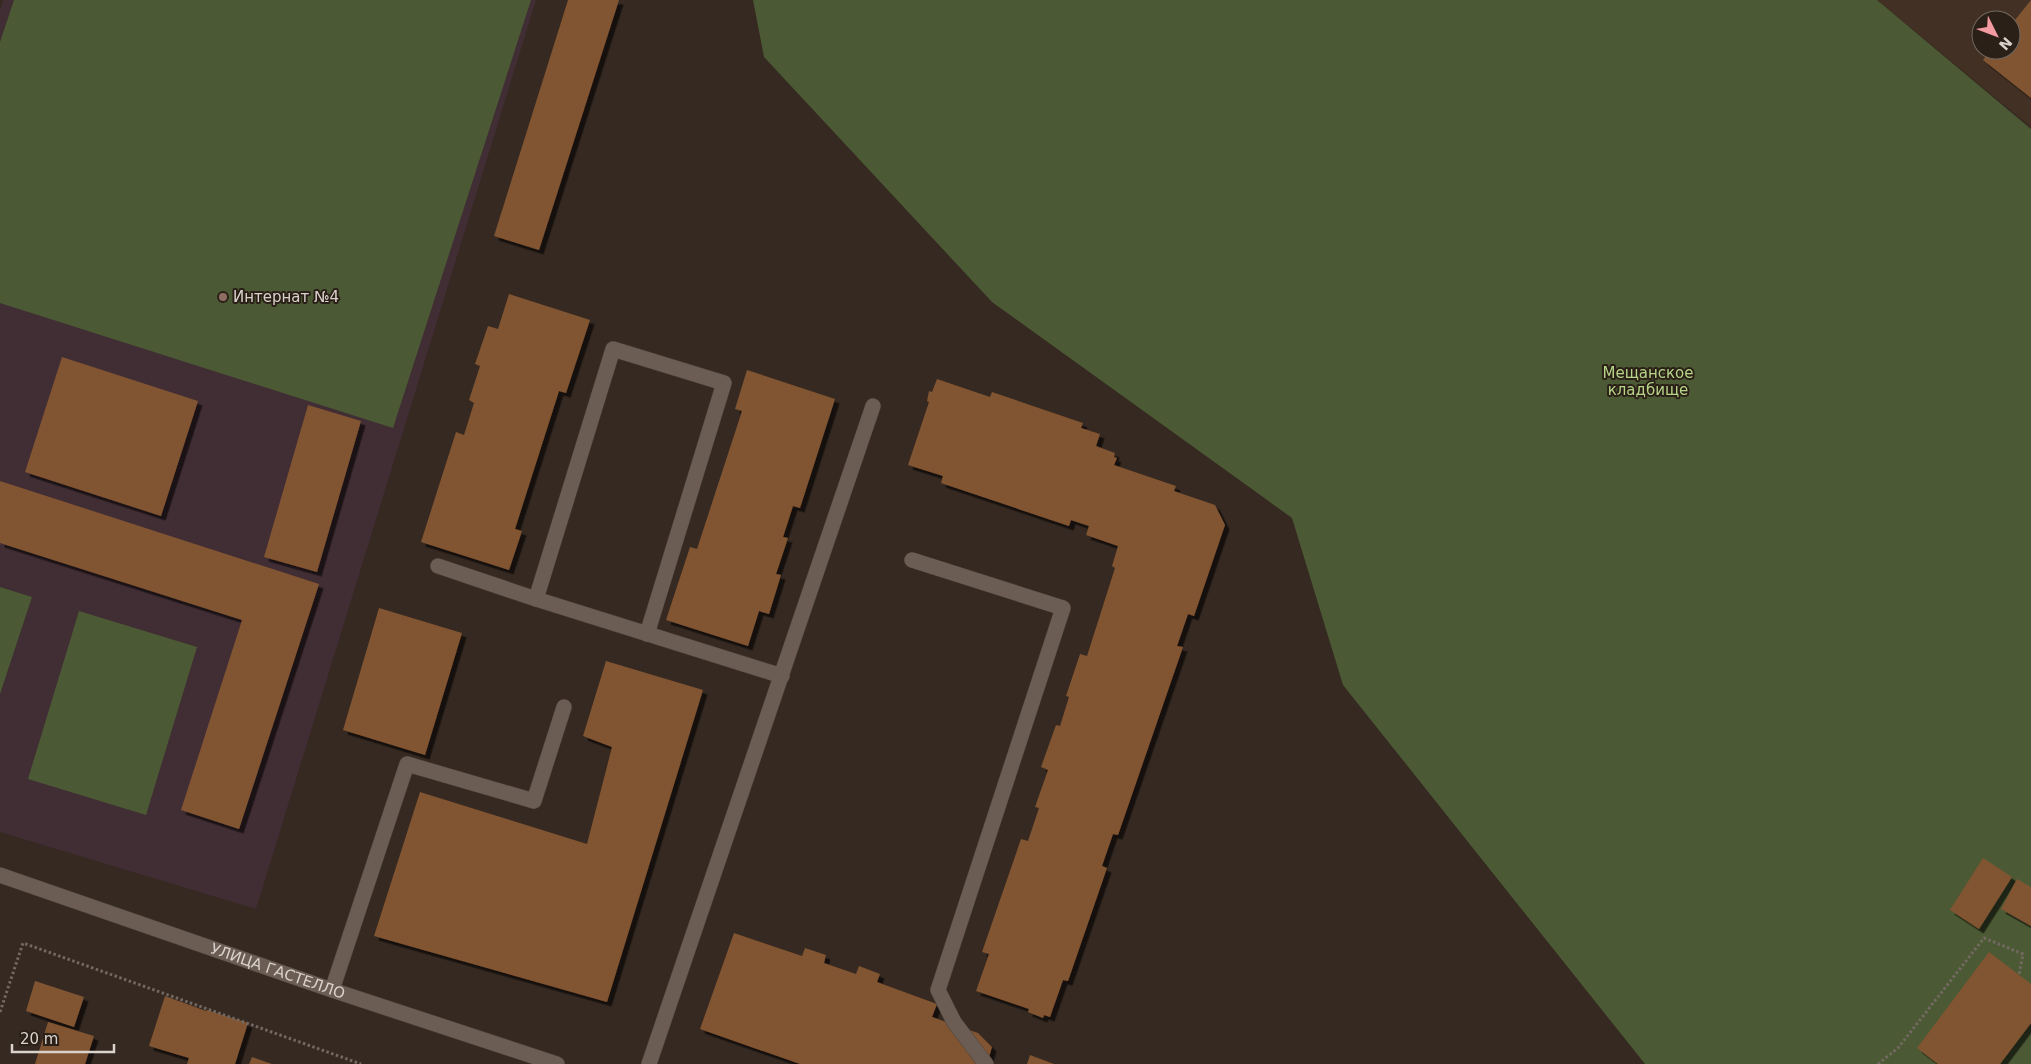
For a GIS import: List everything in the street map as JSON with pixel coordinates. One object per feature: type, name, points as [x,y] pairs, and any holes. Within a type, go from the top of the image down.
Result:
[{"type":"street","points":[[536,599],[613,349],[715,380],[724,383],[647,634]]},
{"type":"street","points":[[649,1064],[873,406]]},
{"type":"street","points":[[912,560],[1064,608],[938,990],[954,1022],[986,1064]]},
{"type":"street","points":[[438,566],[536,599],[782,676]]},
{"type":"street","points":[[332,990],[407,764],[534,801],[564,707]]},
{"type":"street","name":"УЛИЦА ГАСТЕЛЛО","points":[[0,874],[332,990],[557,1064]]},
{"type":"path","points":[[1878,1064],[1898,1048],[1984,938],[2023,954],[2019,975]]},
{"type":"path","points":[[0,1012],[23,943],[361,1064]]},
{"type":"shaded area","name":"Интернат №4","points":[[3,0],[536,0],[256,909],[0,832],[0,10]]},
{"type":"shaded area","points":[[1877,0],[2031,0],[2031,127]]},
{"type":"green space","points":[[14,0],[531,0],[393,428],[0,303],[0,42]]},
{"type":"green space","name":"Мещанское кладбище","points":[[753,0],[1877,0],[2031,129],[2031,1064],[1645,1064],[1343,685],[1292,518],[992,302],[764,57]]},
{"type":"green space","points":[[0,587],[32,597],[0,694]]},
{"type":"green space","points":[[79,611],[197,647],[146,815],[28,779]]},
{"type":"building","points":[[568,0],[619,0],[539,250],[494,236]]},
{"type":"building","points":[[2031,0],[2031,98],[1983,60],[2021,60],[2021,12]]},
{"type":"building","points":[[509,294],[590,320],[566,393],[559,391],[515,529],[522,531],[509,570],[421,542],[456,432],[464,435],[474,403],[469,400],[480,366],[475,364],[488,326],[498,329]]},
{"type":"building","points":[[62,357],[198,401],[161,516],[25,472]]},
{"type":"building","points":[[747,370],[835,399],[800,508],[793,506],[783,537],[788,538],[776,574],[781,575],[769,614],[759,611],[748,646],[666,620],[690,547],[697,549],[742,411],[735,409]]},
{"type":"building","points":[[937,379],[990,397],[992,392],[1083,423],[1081,428],[1100,434],[1096,446],[1115,453],[1114,457],[1117,458],[1114,465],[1176,486],[1174,491],[1215,505],[1225,525],[1194,616],[1188,614],[1177,646],[1183,647],[1118,835],[1113,834],[1102,866],[1107,868],[1068,981],[1063,980],[1050,1017],[1044,1015],[1043,1018],[1028,1012],[1029,1009],[976,991],[989,954],[982,952],[1021,839],[1028,841],[1039,808],[1035,807],[1048,770],[1041,767],[1056,725],[1060,726],[1069,697],[1066,696],[1080,654],[1087,656],[1115,568],[1112,566],[1118,546],[1086,535],[1089,526],[1071,520],[1069,526],[941,483],[943,476],[908,465],[929,402],[927,401],[929,391],[932,392]]},
{"type":"building","points":[[308,405],[361,421],[317,572],[264,557]]},
{"type":"building","points":[[0,481],[319,584],[239,829],[181,810],[242,620],[0,543]]},
{"type":"building","points":[[379,608],[462,633],[425,755],[343,730]]},
{"type":"building","points":[[606,661],[703,690],[607,1002],[374,936],[420,792],[587,844],[612,747],[583,736]]},
{"type":"building","points":[[1983,858],[2012,877],[1979,929],[1950,910]]},
{"type":"building","points":[[2017,879],[2031,887],[2031,926],[2001,909]]},
{"type":"building","points":[[734,933],[802,956],[805,948],[826,955],[824,963],[856,974],[859,966],[880,974],[877,982],[937,1004],[932,1017],[978,1033],[992,1047],[987,1064],[800,1064],[700,1029]]},
{"type":"building","points":[[1989,952],[2031,984],[2031,1023],[2000,1064],[1938,1064],[1917,1048]]},
{"type":"building","points":[[35,981],[84,997],[74,1027],[26,1011]]},
{"type":"building","points":[[165,996],[206,1011],[248,1023],[235,1064],[187,1064],[189,1058],[149,1046]]},
{"type":"building","points":[[48,1022],[94,1036],[85,1064],[35,1064]]},
{"type":"building","points":[[1030,1055],[1054,1064],[1027,1064]]},
{"type":"building","points":[[252,1057],[272,1064],[249,1064]]},
{"type":"place","name":"Интернат №4","points":[[223,297]]}]
